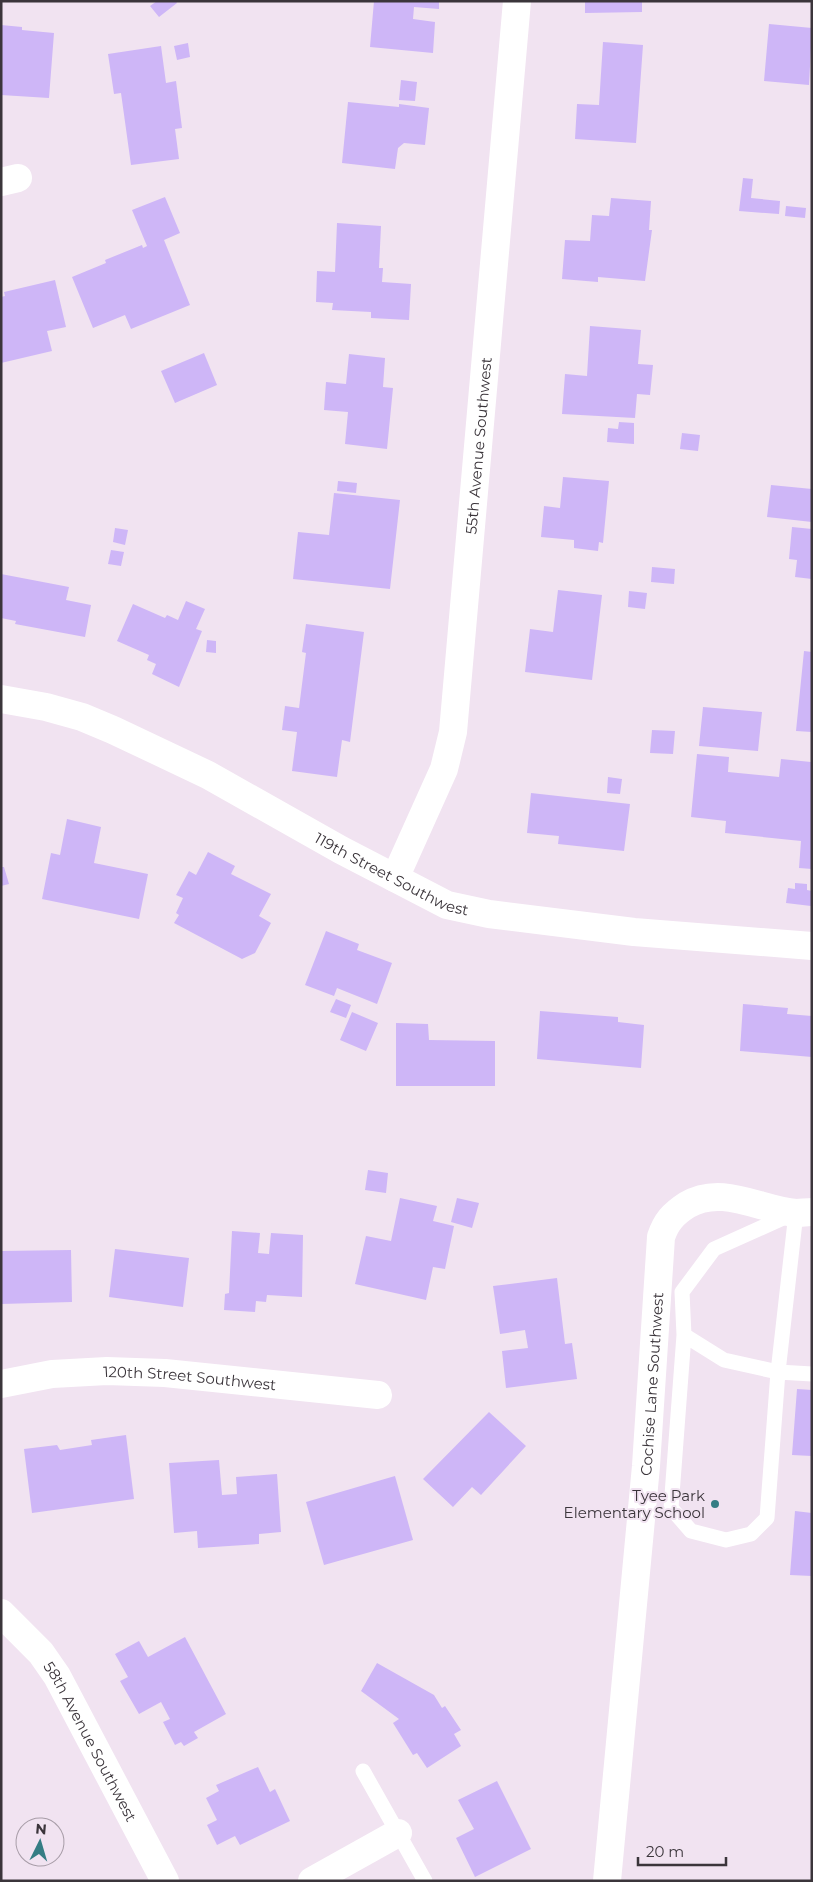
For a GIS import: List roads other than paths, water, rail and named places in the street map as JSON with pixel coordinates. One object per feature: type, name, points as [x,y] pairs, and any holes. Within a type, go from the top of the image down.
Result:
[{"type":"street","name":"55th Avenue Southwest","points":[[395,878],[444,769],[453,732],[517,1]]},
{"type":"street","name":"119th Street Southwest","points":[[1,699],[46,707],[82,717],[113,730],[208,775],[447,905],[489,914],[634,932],[812,946]]},
{"type":"street","name":"Cochise Lane Southwest","points":[[607,1881],[646,1466],[662,1238],[670,1217],[697,1199],[710,1196],[804,1212]]},
{"type":"street","name":"120th Street Southwest","points":[[1,1384],[52,1374],[107,1371],[165,1373],[378,1395]]},
{"type":"street","name":"58th Avenue Southwest","points":[[1,1613],[41,1653],[57,1676],[165,1881]]},
{"type":"street","points":[[312,1881],[398,1833]]},
{"type":"lane","points":[[804,1212],[778,1372],[766,1518],[751,1534],[726,1540],[691,1531],[671,1508],[684,1335],[682,1292],[714,1249],[804,1212]]},
{"type":"lane","points":[[684,1335],[724,1360],[778,1372],[812,1374]]},
{"type":"lane","points":[[363,1771],[425,1881]]},
{"type":"place","name":"Tyee Park Elementary School","points":[[715,1504]]}]
